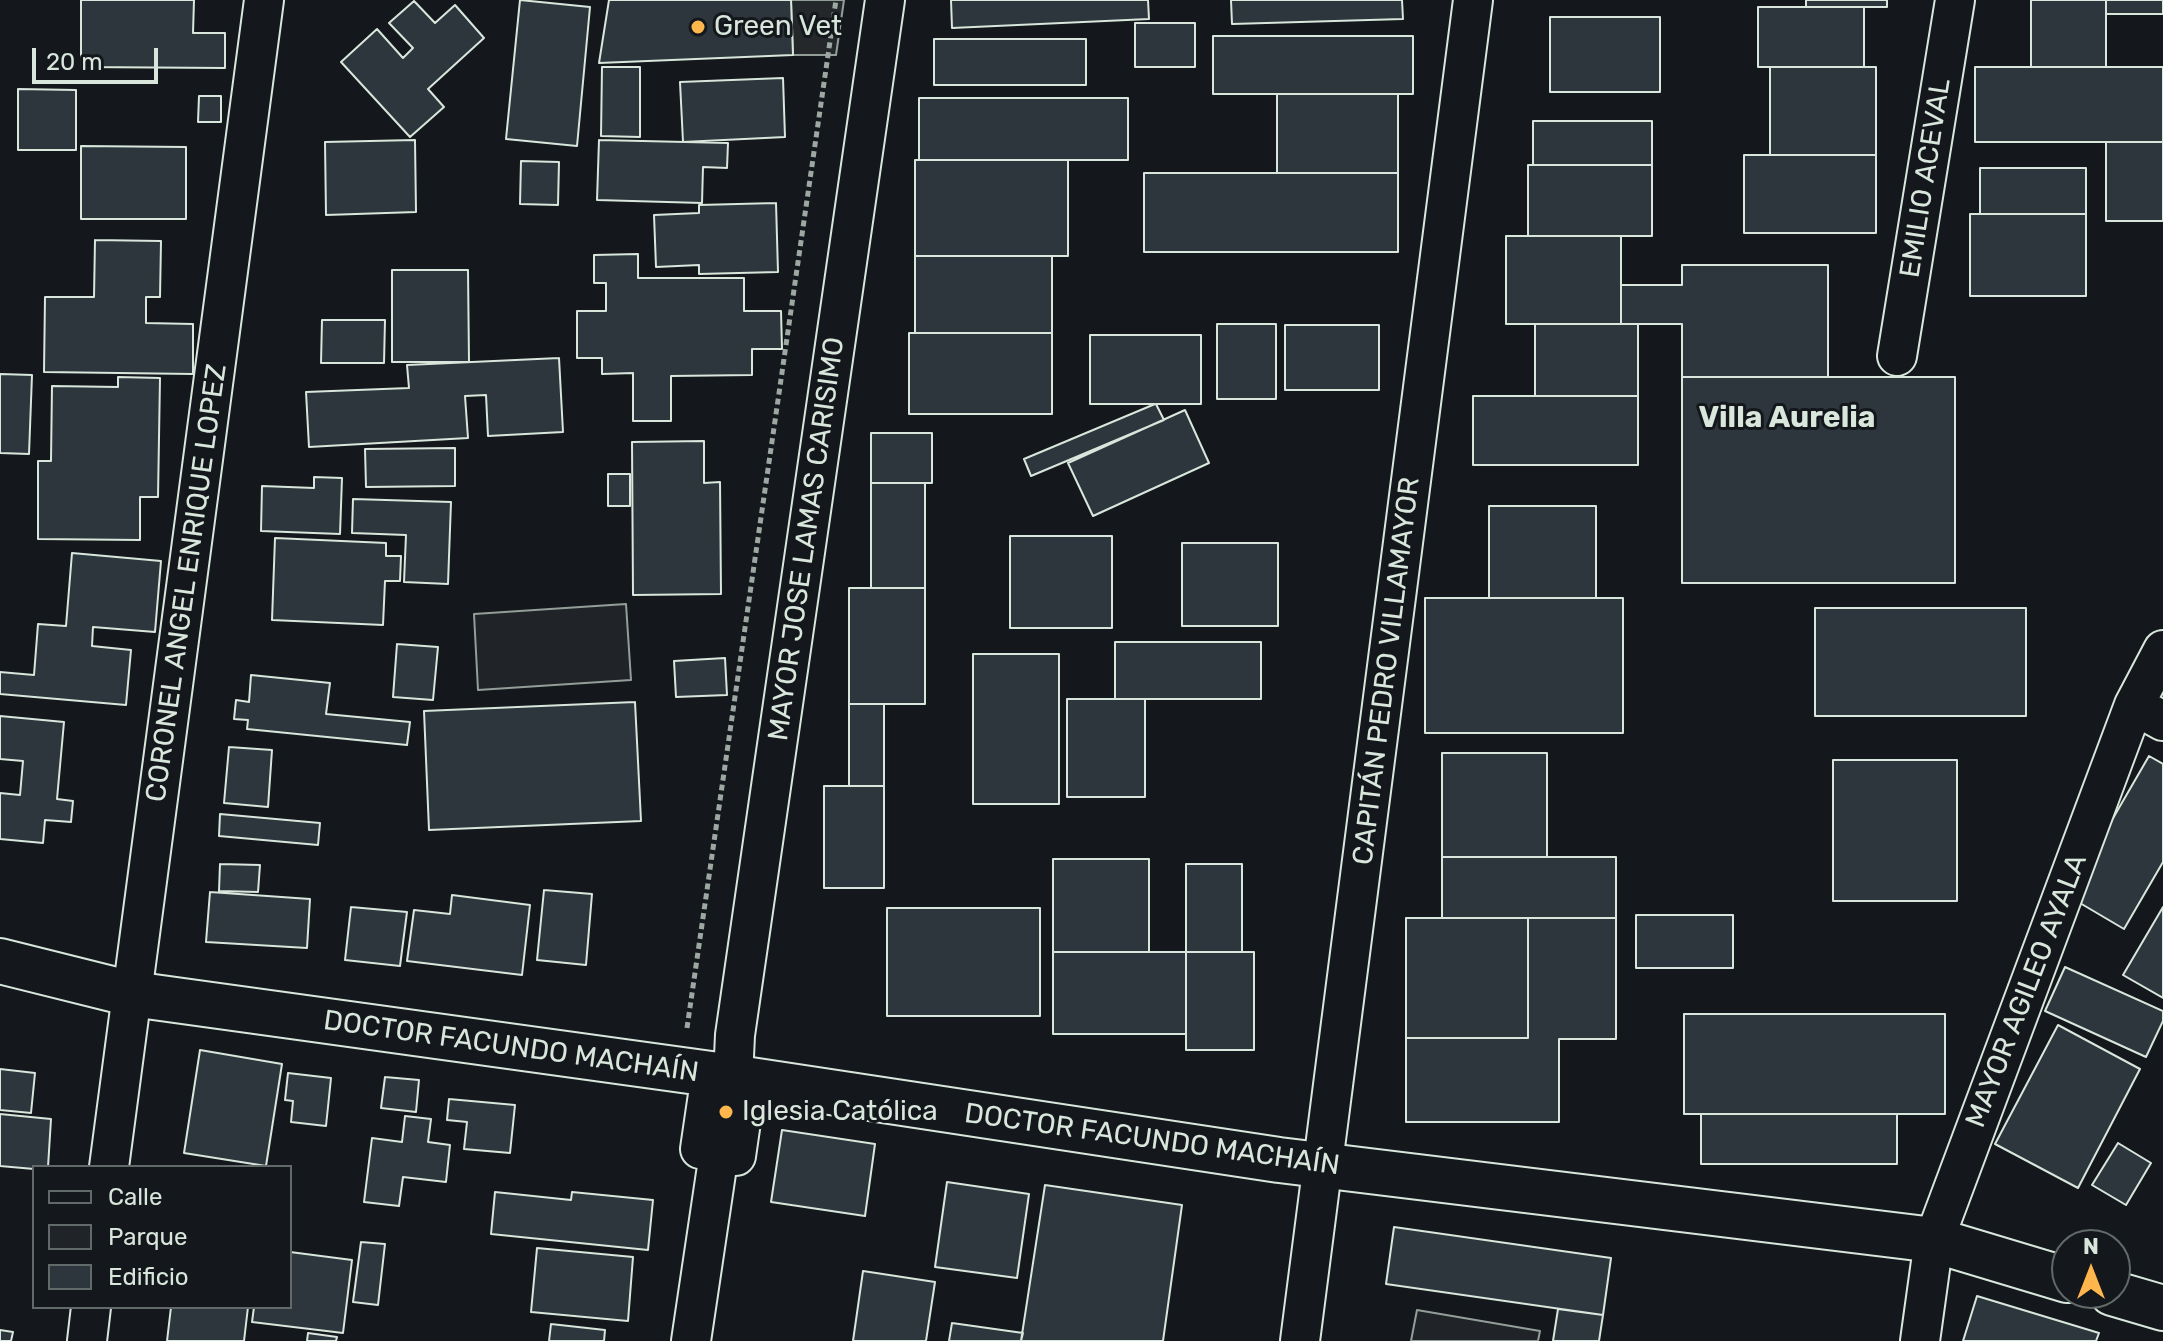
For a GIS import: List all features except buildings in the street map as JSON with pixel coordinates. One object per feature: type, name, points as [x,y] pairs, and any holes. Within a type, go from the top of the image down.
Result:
[{"type":"main road","name":"DOCTOR FACUNDO MACHAÍN","points":[[0,961],[132,994],[730,1077],[1323,1167],[1934,1240],[2051,1275]]},
{"type":"main road","points":[[2131,1299],[2163,1308]]},
{"type":"street","name":"CORONEL ANGEL ENRIQUE LOPEZ","points":[[109,1165],[264,0]]},
{"type":"street","name":"MAYOR JOSE LAMAS CARISIMO","points":[[691,1341],[719,1153],[736,1156],[730,1077],[737,1019],[885,0]]},
{"type":"street","name":"CAPITÁN PEDRO VILLAMAYOR","points":[[1300,1341],[1473,0]]},
{"type":"street","name":"EMILIO ACEVAL","points":[[1897,356],[1955,0]]},
{"type":"street","name":"MAYOR AGILEO AYALA","points":[[1920,1341],[1934,1240],[2149,713],[2163,650]]},
{"type":"street","points":[[87,1341],[91,1309]]},
{"type":"path","name":"MAYOR JOSE LAMAS CARISIMO","points":[[687,1030],[836,0]]},
{"type":"green space","points":[[626,604],[631,680],[478,690],[474,614]]},
{"type":"green space","points":[[1417,1310],[1540,1331],[1538,1341],[1411,1341]]},
{"type":"shaded area","points":[[791,0],[844,0],[836,55],[793,55]]},
{"type":"place","name":"Green Vet","points":[[698,27]]},
{"type":"place","name":"Iglesia Católica","points":[[726,1112]]},
{"type":"district","name":"Villa Aurelia","points":[[1787,418]]}]
